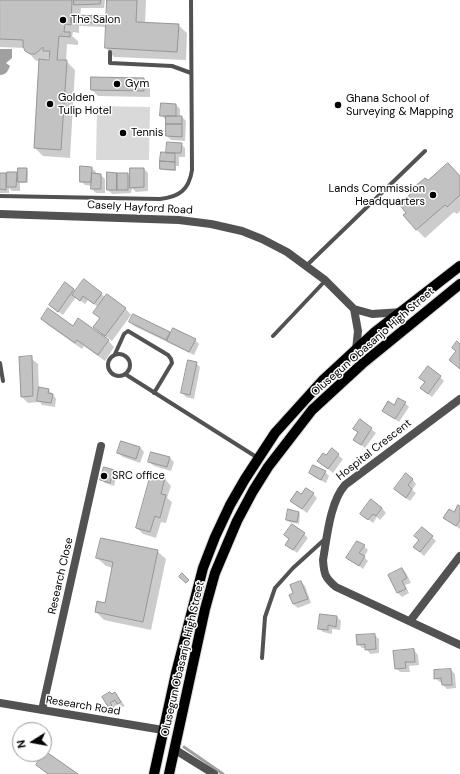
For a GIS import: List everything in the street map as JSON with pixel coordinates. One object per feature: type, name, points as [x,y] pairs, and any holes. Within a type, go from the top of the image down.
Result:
[{"type":"main road","name":"Olusegun Obasanjo High Street","points":[[154,774],[192,606],[203,568],[230,505],[275,433],[322,381],[375,332],[460,266]]},
{"type":"main road","name":"Olusegun Obasanjo High Street","points":[[169,774],[205,609],[215,573],[237,521],[253,491],[268,467],[312,410],[362,364],[460,284]]},
{"type":"street","name":"Casely Hayford Road","points":[[0,214],[179,220],[211,224],[242,231],[262,239],[287,252],[325,280],[354,309]]},
{"type":"street","name":"Olusegun Obasanjo High Street","points":[[354,309],[372,314],[402,312]]},
{"type":"street","points":[[354,309],[358,331],[356,350]]},
{"type":"street","name":"Hospital Crescent","points":[[460,399],[345,485],[339,492],[335,502],[323,560],[323,569],[327,579],[336,587],[460,645]]},
{"type":"street","name":"Research Close","points":[[42,710],[101,446]]},
{"type":"street","points":[[410,621],[460,556]]},
{"type":"street","name":"Research Road","points":[[0,703],[163,730]]},
{"type":"street","points":[[174,749],[214,774]]},
{"type":"lane","points":[[0,196],[160,199],[170,198],[184,191],[191,178],[192,170],[190,0]]},
{"type":"lane","points":[[110,52],[110,63],[172,66],[190,73]]},
{"type":"lane","points":[[306,266],[425,151]]},
{"type":"lane","points":[[273,336],[325,280]]},
{"type":"lane","points":[[115,354],[123,355],[129,361],[129,369],[125,374],[115,375],[110,370],[108,363],[115,354],[124,334],[128,331],[168,355],[172,363],[154,393]]},
{"type":"lane","points":[[0,363],[3,381]]},
{"type":"lane","points":[[125,374],[259,458]]},
{"type":"lane","points":[[262,658],[265,617],[275,588],[292,568],[327,537]]},
{"type":"shaded area","points":[[0,49],[12,49],[12,58],[6,63],[10,66],[8,71],[0,75]]},
{"type":"shaded area","name":"Tennis","points":[[97,106],[150,107],[149,160],[96,160]]},
{"type":"building","name":"Golden Tulip Hotel","points":[[0,0],[72,0],[71,25],[65,24],[64,32],[70,32],[70,37],[59,36],[57,60],[67,60],[61,150],[34,148],[39,59],[49,60],[50,51],[43,51],[43,47],[35,54],[30,54],[25,51],[23,40],[0,39]]},
{"type":"building","points":[[74,0],[101,0],[100,4],[74,5]]},
{"type":"building","points":[[107,0],[137,0],[136,22],[179,24],[177,52],[105,48]]},
{"type":"building","points":[[71,15],[106,16],[106,23],[71,22]]},
{"type":"building","name":"Gym","points":[[91,77],[144,78],[144,91],[91,90]]},
{"type":"building","points":[[161,103],[176,104],[176,116],[160,116]]},
{"type":"building","points":[[166,116],[182,116],[182,124],[166,124]]},
{"type":"building","points":[[166,124],[182,124],[182,137],[166,136]]},
{"type":"building","points":[[167,142],[182,143],[181,153],[166,153]]},
{"type":"building","points":[[161,152],[175,153],[175,162],[160,161]]},
{"type":"building","points":[[160,161],[175,162],[175,170],[160,169]]},
{"type":"building","points":[[448,163],[460,176],[460,195],[447,207],[445,205],[416,230],[403,215],[406,213],[399,204],[415,190],[413,188],[425,178],[428,180]]},
{"type":"building","points":[[80,166],[92,167],[91,182],[80,182]]},
{"type":"building","points":[[18,168],[27,168],[26,182],[18,182]]},
{"type":"building","points":[[130,168],[144,168],[144,187],[130,188]]},
{"type":"building","points":[[7,172],[17,172],[16,187],[7,187]]},
{"type":"building","points":[[107,172],[117,173],[117,190],[107,190]]},
{"type":"building","points":[[0,173],[6,173],[6,190],[0,189]]},
{"type":"building","points":[[92,173],[101,174],[101,189],[91,189]]},
{"type":"building","points":[[117,173],[128,173],[128,190],[117,190]]},
{"type":"building","points":[[84,279],[102,293],[94,304],[83,296],[80,301],[72,295]]},
{"type":"building","points":[[65,282],[74,289],[58,312],[49,305]]},
{"type":"building","points":[[107,294],[126,308],[105,336],[93,327],[100,318],[93,313]]},
{"type":"building","points":[[48,308],[73,326],[78,318],[109,340],[98,355],[77,340],[75,343],[41,319]]},
{"type":"building","points":[[133,314],[170,332],[166,340],[129,322]]},
{"type":"building","points":[[173,328],[196,339],[189,352],[167,341]]},
{"type":"building","points":[[457,341],[460,344],[460,369],[449,360],[456,351],[452,348]]},
{"type":"building","points":[[32,356],[33,396],[21,397],[19,357]]},
{"type":"building","points":[[188,360],[197,362],[190,395],[181,393]]},
{"type":"building","points":[[428,366],[441,376],[428,394],[420,388],[425,382],[419,378]]},
{"type":"building","points":[[39,387],[49,389],[48,393],[53,394],[51,403],[37,401]]},
{"type":"building","points":[[398,398],[406,402],[395,419],[382,411],[388,401],[394,405]]},
{"type":"building","points":[[360,419],[372,428],[361,445],[353,440],[358,432],[353,429]]},
{"type":"building","points":[[121,441],[140,447],[136,459],[117,453]]},
{"type":"building","points":[[332,448],[339,454],[328,469],[317,461],[323,453],[326,455]]},
{"type":"building","points":[[151,452],[170,457],[167,467],[148,462]]},
{"type":"building","points":[[313,465],[326,471],[321,480],[309,473]]},
{"type":"building","points":[[104,467],[114,470],[110,483],[100,480]]},
{"type":"building","points":[[406,473],[413,479],[408,485],[412,489],[406,498],[394,489]]},
{"type":"building","points":[[151,474],[165,478],[161,494],[166,495],[160,518],[155,516],[150,532],[136,528]]},
{"type":"building","points":[[306,488],[314,493],[302,509],[290,501],[297,491],[301,494]]},
{"type":"building","points":[[371,499],[382,508],[376,516],[373,514],[368,520],[360,514]]},
{"type":"building","points":[[458,505],[460,506],[460,520],[456,526],[443,518],[449,509],[454,512]]},
{"type":"building","points":[[288,509],[299,512],[297,522],[286,520]]},
{"type":"building","points":[[292,524],[305,533],[293,550],[285,545],[289,539],[284,535]]},
{"type":"building","points":[[422,527],[433,536],[420,552],[413,547],[419,540],[414,536]]},
{"type":"building","points":[[101,538],[158,550],[143,622],[95,612],[97,601],[105,603],[113,562],[96,558]]},
{"type":"building","points":[[357,541],[365,545],[359,553],[365,556],[359,566],[346,558]]},
{"type":"building","points":[[402,568],[407,578],[402,581],[406,589],[397,593],[388,575]]},
{"type":"building","points":[[182,573],[189,580],[186,583],[179,577]]},
{"type":"building","points":[[301,581],[308,599],[293,604],[289,595],[293,593],[290,585]]},
{"type":"building","points":[[320,614],[337,616],[336,627],[328,625],[328,630],[318,629]]},
{"type":"building","points":[[375,634],[376,649],[365,650],[365,644],[357,645],[356,635]]},
{"type":"building","points":[[414,649],[415,662],[405,662],[406,668],[395,669],[393,651]]},
{"type":"building","points":[[451,669],[452,685],[442,685],[441,678],[434,679],[434,670]]},
{"type":"building","points":[[110,692],[112,694],[115,692],[121,702],[117,704],[115,700],[110,703],[112,705],[109,708],[102,697]]},
{"type":"building","points":[[52,756],[78,774],[48,774],[36,765],[38,762],[52,762]]},
{"type":"waterway","points":[[184,747],[223,774]]},
{"type":"place","name":"The Salon","points":[[63,20]]},
{"type":"place","name":"Gym","points":[[117,84]]},
{"type":"place","name":"Golden Tulip Hotel","points":[[50,104]]},
{"type":"place","name":"Ghana School of Surveying & Mapping","points":[[338,105]]},
{"type":"place","name":"Tennis","points":[[123,133]]},
{"type":"place","name":"Lands Commission Headquarters","points":[[433,195]]},
{"type":"place","name":"SRC office","points":[[104,476]]}]
